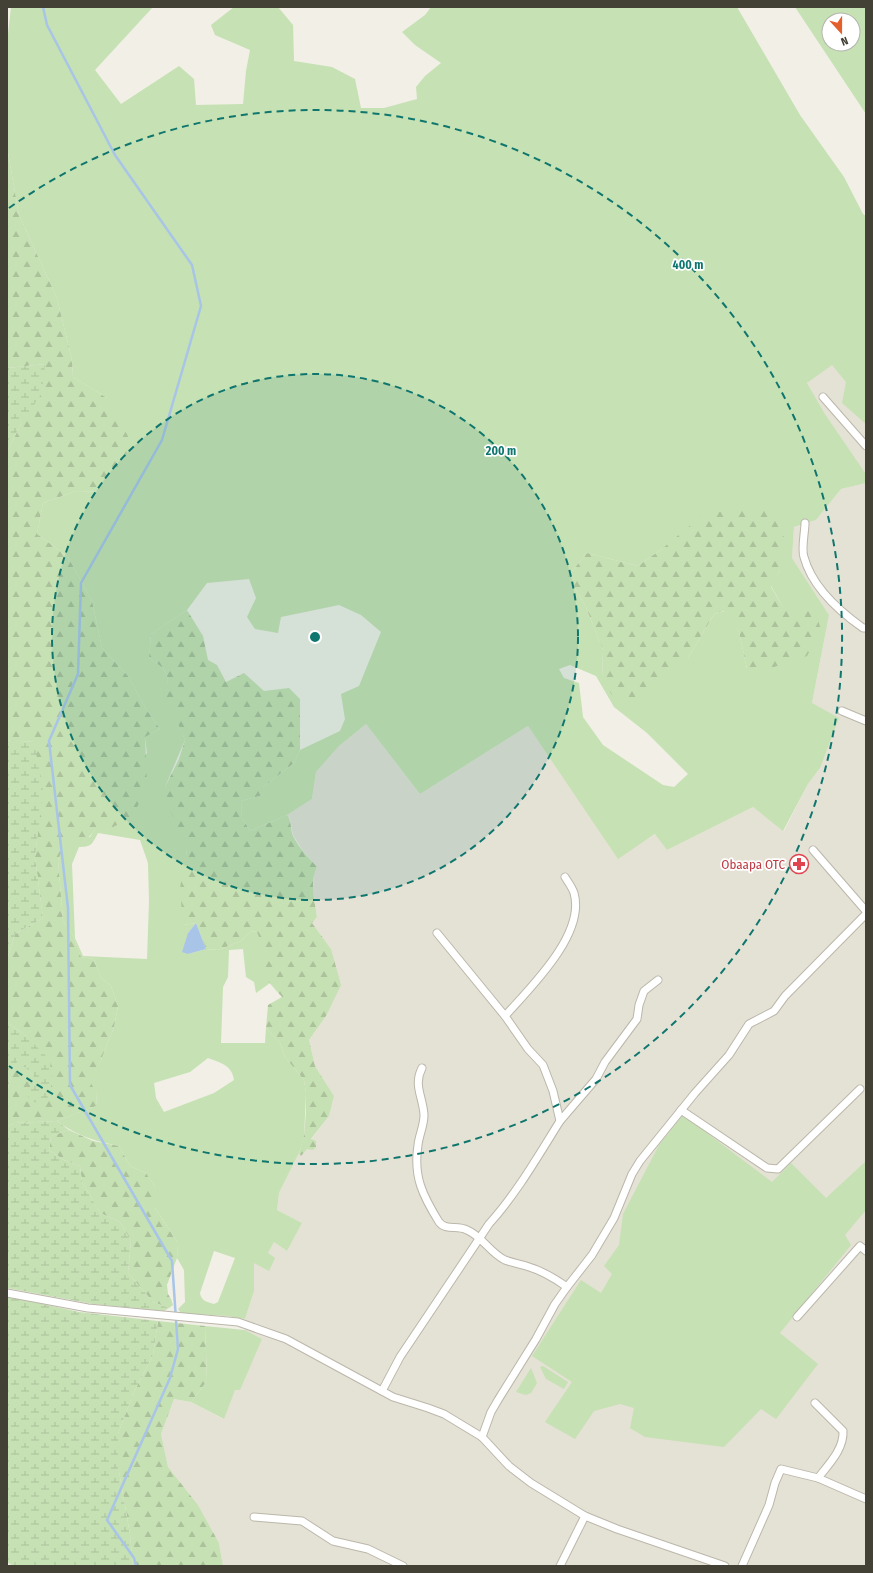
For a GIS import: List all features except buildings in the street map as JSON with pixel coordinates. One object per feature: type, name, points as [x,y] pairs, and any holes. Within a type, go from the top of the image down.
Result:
[{"type":"street","points":[[823,397],[866,446]]},
{"type":"street","points":[[805,523],[803,556],[812,578],[841,612],[863,628],[866,628]]},
{"type":"street","points":[[842,711],[866,721]]},
{"type":"street","points":[[813,850],[866,911]]},
{"type":"street","points":[[505,1016],[548,967],[566,939],[575,913],[574,894],[565,877]]},
{"type":"street","points":[[482,1436],[491,1412],[498,1400],[567,1287],[592,1255],[614,1218],[632,1174],[636,1168],[681,1110],[728,1055],[749,1024],[774,1011],[785,996],[866,914]]},
{"type":"street","points":[[437,932],[505,1016],[528,1049],[543,1065],[553,1091],[560,1121]]},
{"type":"street","points":[[382,1391],[400,1357],[489,1224],[506,1206],[560,1121],[596,1079],[604,1062],[638,1019],[639,1004],[644,991],[658,980]]},
{"type":"street","points":[[422,1068],[418,1076],[418,1083],[424,1121],[418,1145],[417,1173],[420,1188],[442,1226],[447,1228],[458,1227],[467,1230],[480,1238],[494,1252],[505,1260],[548,1274],[567,1287]]},
{"type":"street","points":[[681,1110],[767,1168],[778,1169],[860,1089]]},
{"type":"street","points":[[797,1317],[860,1246],[866,1251]]},
{"type":"street","points":[[7,1293],[88,1308],[238,1322],[286,1339],[393,1397],[444,1414],[482,1436],[498,1455],[531,1483],[585,1516],[617,1529],[725,1566]]},
{"type":"street","points":[[815,1403],[843,1431],[844,1440],[838,1452],[818,1478]]},
{"type":"street","points":[[742,1566],[769,1505],[775,1483],[781,1470],[818,1478],[866,1499]]},
{"type":"street","points":[[560,1566],[585,1516]]},
{"type":"street","points":[[254,1517],[302,1522],[333,1541],[368,1549],[403,1566]]},
{"type":"shaded area","points":[[866,339],[866,474],[825,414],[807,383]]},
{"type":"shaded area","points":[[866,483],[866,1566],[223,1566],[219,1543],[198,1505],[168,1467],[161,1434],[174,1399],[191,1402],[223,1419],[235,1390],[262,1339],[245,1330],[245,1319],[254,1291],[254,1263],[268,1253],[274,1242],[287,1251],[302,1223],[277,1210],[279,1193],[299,1153],[301,1155],[329,1116],[334,1096],[315,1066],[309,1040],[326,1016],[331,949],[312,923],[317,917],[313,890],[314,872],[317,867],[304,852],[293,835],[290,819],[287,815],[312,799],[316,772],[339,746],[366,724],[420,794],[528,726],[618,858],[656,834],[667,850],[753,807],[784,831],[808,784],[820,768],[812,703],[829,615],[792,558],[794,527],[816,520],[841,489]]},
{"type":"green space","points":[[11,7],[153,7],[95,70],[121,104],[179,66],[194,79],[196,105],[243,104],[246,71],[250,50],[215,35],[211,25],[234,7],[278,7],[293,25],[294,61],[332,67],[355,79],[361,108],[384,108],[417,99],[416,87],[425,76],[441,63],[415,45],[402,32],[425,15],[431,7],[737,7],[800,115],[844,177],[863,214],[866,216],[866,424],[842,403],[846,382],[832,365],[807,383],[825,414],[866,474],[866,483],[841,489],[816,520],[794,527],[792,558],[829,615],[812,703],[839,718],[820,768],[808,784],[783,831],[753,807],[667,850],[655,834],[618,859],[528,726],[420,794],[366,724],[339,746],[316,772],[312,799],[287,815],[250,831],[242,818],[241,801],[263,795],[263,787],[294,763],[300,750],[340,731],[345,719],[341,694],[359,686],[381,632],[361,615],[339,605],[281,617],[278,633],[255,629],[247,617],[256,598],[249,579],[207,583],[187,610],[151,634],[149,658],[163,668],[168,679],[166,694],[185,740],[165,787],[187,849],[183,925],[196,923],[188,933],[188,954],[206,949],[218,950],[241,941],[251,931],[257,932],[261,939],[263,970],[270,983],[256,993],[254,982],[246,977],[243,949],[229,950],[228,977],[223,987],[221,1043],[265,1043],[266,1028],[280,1043],[285,1057],[304,1080],[306,1093],[304,1137],[299,1153],[279,1193],[277,1210],[302,1223],[287,1251],[274,1242],[268,1253],[275,1258],[269,1271],[254,1263],[254,1291],[245,1319],[227,1316],[181,1313],[178,1309],[185,1302],[184,1270],[177,1258],[178,1243],[155,1208],[155,1187],[146,1173],[130,1166],[119,1146],[86,1137],[72,1131],[57,1121],[96,1106],[97,1093],[89,1082],[101,1060],[114,1027],[118,1006],[111,986],[101,978],[94,959],[81,957],[73,935],[63,921],[58,860],[67,838],[90,837],[147,753],[145,737],[160,729],[146,709],[128,676],[102,648],[92,601],[68,557],[37,534],[43,503],[76,491],[102,492],[107,398],[73,377],[72,360],[57,298],[19,215],[7,147],[7,43]],"holes":[[[663,548],[780,570],[771,586],[783,607],[814,608],[747,669],[739,632],[725,611],[714,614],[688,658],[602,679],[603,650],[586,607],[568,576],[587,553],[638,566]],[[570,665],[596,676],[614,707],[647,733],[688,774],[674,787],[663,785],[603,745],[583,717],[579,683],[564,678],[559,669]],[[98,833],[140,840],[148,863],[149,901],[147,959],[83,956],[75,938],[72,864],[79,847],[87,846],[93,842]],[[208,1058],[225,1065],[231,1071],[234,1080],[214,1093],[164,1112],[156,1098],[154,1083],[190,1072]],[[214,1251],[235,1258],[218,1302],[214,1304],[207,1302],[200,1293]]]},
{"type":"green space","points":[[795,7],[866,7],[866,114],[825,52],[861,52],[861,12],[821,12],[821,46]]},
{"type":"green space","points":[[7,147],[19,215],[57,298],[72,360],[73,377],[107,398],[130,440],[122,471],[102,492],[76,491],[43,503],[37,534],[68,557],[92,601],[102,648],[128,676],[146,709],[160,729],[145,737],[147,784],[133,817],[109,829],[97,827],[88,838],[85,839],[77,841],[67,839],[58,860],[63,921],[73,935],[81,957],[94,959],[101,978],[111,986],[118,1006],[114,1027],[101,1060],[90,1082],[97,1093],[96,1106],[57,1121],[14,1123],[7,1127],[7,1092],[11,1076],[18,1059],[34,1076],[46,1102],[26,1036],[7,1022],[7,960],[15,934],[43,918],[35,857],[38,830],[34,742],[7,740],[7,452],[21,424],[45,364],[7,368]]},
{"type":"green space","points":[[45,364],[42,393],[21,424],[7,452],[7,368]]},
{"type":"green space","points":[[768,506],[785,539],[780,570],[771,587],[783,607],[814,607],[821,630],[807,656],[774,667],[747,669],[739,632],[724,611],[714,614],[688,658],[641,699],[612,695],[602,679],[603,650],[586,607],[568,576],[587,553],[638,566],[663,548],[704,514]]},
{"type":"green space","points":[[187,610],[203,636],[208,660],[217,665],[226,682],[244,673],[264,691],[289,688],[300,699],[300,750],[294,763],[263,787],[263,795],[241,801],[242,818],[250,831],[287,815],[290,820],[292,833],[295,840],[304,853],[317,867],[313,879],[313,885],[317,917],[312,923],[331,949],[341,985],[326,1016],[309,1040],[315,1066],[334,1096],[329,1116],[311,1139],[316,1141],[316,1147],[313,1150],[307,1149],[301,1156],[299,1153],[304,1136],[306,1112],[304,1080],[285,1057],[280,1043],[266,1028],[268,1005],[282,997],[270,984],[263,973],[260,941],[257,932],[251,931],[241,941],[218,950],[206,949],[196,923],[183,925],[180,888],[187,850],[179,828],[168,807],[165,787],[179,759],[185,740],[165,694],[168,679],[163,668],[149,658],[151,634]]},
{"type":"green space","points":[[7,740],[34,742],[43,790],[35,857],[43,918],[15,934],[7,960]]},
{"type":"green space","points":[[7,1022],[26,1036],[50,1060],[52,1083],[46,1103],[27,1102],[34,1076],[18,1060],[11,1076],[7,1092]]},
{"type":"green space","points":[[683,1115],[772,1182],[791,1163],[826,1198],[866,1161],[866,1210],[845,1235],[851,1245],[780,1333],[818,1364],[776,1419],[761,1409],[724,1447],[645,1437],[630,1428],[634,1408],[620,1404],[594,1411],[575,1439],[545,1422],[572,1382],[532,1356],[581,1280],[601,1293],[612,1274],[604,1266],[619,1245],[623,1214],[659,1145]]},
{"type":"green space","points":[[57,1121],[69,1130],[51,1136],[49,1150],[64,1160],[80,1166],[82,1182],[100,1213],[120,1222],[131,1241],[128,1273],[153,1302],[169,1308],[164,1311],[93,1304],[7,1288],[7,1127],[14,1123]]},
{"type":"green space","points":[[69,1130],[93,1141],[119,1146],[130,1166],[146,1173],[155,1187],[155,1208],[178,1243],[177,1258],[167,1285],[168,1294],[173,1305],[169,1308],[153,1302],[128,1273],[131,1241],[120,1222],[100,1213],[82,1182],[80,1166],[64,1160],[49,1150],[51,1136]]},
{"type":"green space","points":[[7,1296],[79,1312],[158,1321],[153,1355],[133,1394],[118,1434],[118,1466],[130,1534],[133,1566],[13,1566],[7,1562]]},
{"type":"green space","points":[[158,1321],[205,1326],[207,1381],[191,1402],[174,1399],[161,1434],[168,1467],[198,1505],[219,1543],[223,1566],[133,1566],[130,1534],[118,1466],[118,1434],[133,1394],[153,1355]]},
{"type":"green space","points":[[205,1326],[245,1330],[262,1339],[240,1390],[235,1390],[224,1419],[191,1402],[207,1381]]},
{"type":"green space","points":[[543,1366],[568,1382],[564,1389],[546,1379],[540,1367]]},
{"type":"green space","points":[[531,1368],[537,1383],[531,1393],[526,1395],[516,1392]]},
{"type":"water","points":[[196,923],[206,949],[188,954],[182,952],[188,933]]},
{"type":"waterway","points":[[43,7],[47,25],[115,155],[192,265],[201,306],[162,440],[81,583],[78,674],[49,741],[68,908],[70,1085],[172,1261],[178,1349],[170,1378],[107,1520],[134,1558],[136,1566]]},
{"type":"place","name":"Obaapa OTC","points":[[799,864]]}]
